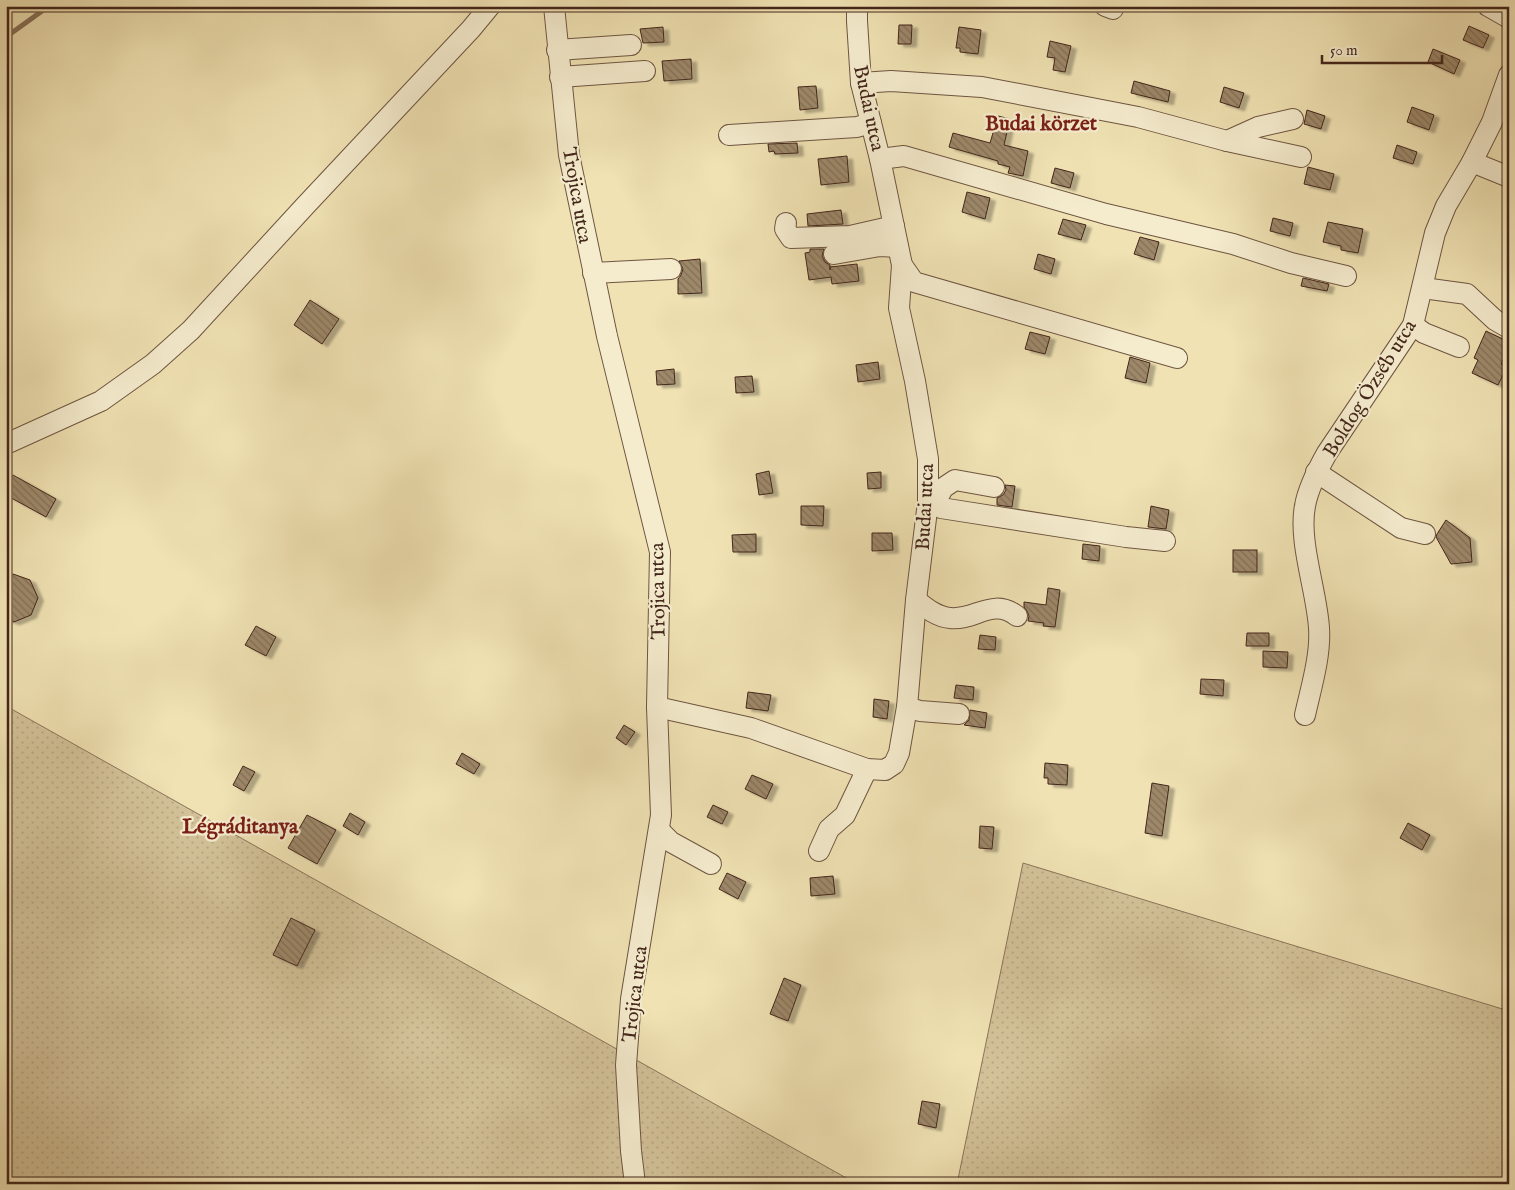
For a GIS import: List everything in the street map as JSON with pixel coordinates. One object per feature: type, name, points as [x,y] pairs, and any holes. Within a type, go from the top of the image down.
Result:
[{"type":"street","points":[[6,444],[101,401],[153,364],[191,330],[304,206],[471,29],[490,6]]},
{"type":"street","name":"Trojica utca","points":[[554,6],[569,155],[609,346],[660,552],[657,707],[661,815],[631,999],[626,1065],[631,1152],[635,1184]]},
{"type":"street","name":"Budai utca","points":[[657,707],[751,728],[867,769],[885,770],[894,764],[899,753],[907,707],[916,600],[931,504],[928,459],[899,308],[900,256],[880,158],[861,83],[857,6]]},
{"type":"street","points":[[1488,6],[1509,18]]},
{"type":"street","points":[[557,50],[631,45]]},
{"type":"street","points":[[560,76],[645,71]]},
{"type":"street","name":"Boldog Özséb utca","points":[[1305,715],[1316,665],[1320,629],[1304,530],[1305,506],[1316,472],[1327,453],[1413,325],[1435,233],[1446,206],[1472,162],[1492,122],[1509,75]]},
{"type":"street","points":[[861,83],[892,81],[982,87],[1138,117],[1227,141],[1301,157]]},
{"type":"street","points":[[1227,141],[1258,127],[1293,119]]},
{"type":"street","points":[[729,135],[857,127],[871,123]]},
{"type":"street","points":[[880,158],[904,156],[1106,214],[1233,244],[1290,263],[1346,276]]},
{"type":"street","points":[[1472,162],[1490,171],[1509,177]]},
{"type":"street","points":[[786,223],[785,230],[791,238],[850,236],[894,226]]},
{"type":"street","points":[[834,254],[880,246],[900,256],[914,282],[1177,358]]},
{"type":"street","points":[[593,273],[670,268]]},
{"type":"street","points":[[1423,288],[1467,294],[1495,320],[1509,328]]},
{"type":"street","points":[[1413,325],[1424,333],[1459,347]]},
{"type":"street","points":[[1316,472],[1401,528],[1425,534]]},
{"type":"street","points":[[994,487],[955,480],[943,488],[931,504],[941,508],[1165,541]]},
{"type":"street","points":[[916,600],[931,612],[950,618],[964,617],[981,610],[998,609],[1008,610],[1017,616]]},
{"type":"street","points":[[907,707],[920,711],[959,714]]},
{"type":"street","points":[[819,851],[829,829],[845,815],[867,769]]},
{"type":"street","points":[[659,830],[671,842],[711,864]]},
{"type":"shaded area","points":[[6,706],[857,1184],[6,1184]]},
{"type":"shaded area","points":[[1023,863],[1509,1011],[1509,1184],[957,1184]]},
{"type":"building","points":[[899,25],[912,25],[911,44],[898,44]]},
{"type":"building","points":[[1469,26],[1489,35],[1483,48],[1463,40]]},
{"type":"building","points":[[663,27],[664,42],[643,43],[640,29]]},
{"type":"building","points":[[959,27],[981,30],[978,54],[960,52],[960,48],[956,48]]},
{"type":"building","points":[[1050,41],[1071,46],[1065,72],[1053,70],[1055,58],[1047,57]]},
{"type":"building","points":[[1433,49],[1460,60],[1454,74],[1428,62]]},
{"type":"building","points":[[691,59],[692,79],[664,81],[662,61]]},
{"type":"building","points":[[1134,81],[1170,91],[1168,102],[1131,93]]},
{"type":"building","points":[[816,86],[818,108],[800,110],[798,87]]},
{"type":"building","points":[[1224,87],[1244,93],[1239,108],[1220,102]]},
{"type":"building","points":[[1412,107],[1434,115],[1429,130],[1407,122]]},
{"type":"building","points":[[1307,110],[1325,116],[1321,129],[1304,124]]},
{"type":"building","points":[[998,116],[1010,119],[1004,145],[1028,151],[1023,176],[1008,173],[1010,167],[998,164],[998,161],[949,147],[953,133],[990,143]]},
{"type":"building","points":[[797,143],[798,153],[775,154],[774,151],[769,152],[768,144]]},
{"type":"building","points":[[1397,145],[1417,152],[1413,164],[1393,158]]},
{"type":"building","points":[[847,156],[849,182],[821,185],[818,159]]},
{"type":"building","points":[[1308,167],[1334,174],[1330,190],[1304,184]]},
{"type":"building","points":[[1055,168],[1074,173],[1070,188],[1051,183]]},
{"type":"building","points":[[967,192],[990,198],[985,219],[962,212]]},
{"type":"building","points":[[841,210],[843,224],[808,226],[807,214]]},
{"type":"building","points":[[1273,218],[1293,223],[1290,236],[1270,231]]},
{"type":"building","points":[[1063,219],[1086,225],[1081,240],[1058,234]]},
{"type":"building","points":[[1328,222],[1363,229],[1358,253],[1341,250],[1341,246],[1323,242]]},
{"type":"building","points":[[1140,237],[1159,242],[1154,260],[1134,254]]},
{"type":"building","points":[[810,249],[824,249],[822,256],[830,267],[857,264],[859,281],[832,284],[831,277],[809,280],[805,253],[810,252]]},
{"type":"building","points":[[1038,254],[1055,259],[1051,274],[1034,269]]},
{"type":"building","points":[[700,259],[702,293],[678,294],[678,279],[683,269],[679,261]]},
{"type":"building","points":[[1303,278],[1329,284],[1327,291],[1301,286]]},
{"type":"building","points":[[310,300],[339,319],[322,344],[294,325]]},
{"type":"building","points":[[1486,331],[1509,342],[1509,348],[1501,364],[1507,367],[1498,385],[1472,373],[1478,360],[1474,358]]},
{"type":"building","points":[[1030,332],[1050,337],[1045,354],[1025,349]]},
{"type":"building","points":[[1130,357],[1150,363],[1146,383],[1125,378]]},
{"type":"building","points":[[878,362],[880,379],[858,382],[856,365]]},
{"type":"building","points":[[674,369],[675,384],[657,385],[656,371]]},
{"type":"building","points":[[752,376],[754,392],[736,393],[735,377]]},
{"type":"building","points":[[769,471],[773,493],[759,495],[756,474]]},
{"type":"building","points":[[881,472],[881,488],[868,489],[867,473]]},
{"type":"building","points":[[13,475],[56,499],[46,517],[6,495],[6,486]]},
{"type":"building","points":[[1005,485],[1015,486],[1012,507],[997,505],[997,498],[1003,495],[1006,490]]},
{"type":"building","points":[[801,506],[824,506],[823,526],[801,525]]},
{"type":"building","points":[[1151,506],[1169,510],[1166,529],[1148,527]]},
{"type":"building","points":[[1446,520],[1470,538],[1472,562],[1451,564],[1436,537]]},
{"type":"building","points":[[872,533],[892,533],[893,550],[872,551]]},
{"type":"building","points":[[756,534],[756,552],[733,552],[732,535]]},
{"type":"building","points":[[1083,544],[1100,546],[1099,561],[1082,559]]},
{"type":"building","points":[[1233,550],[1257,550],[1257,572],[1233,572]]},
{"type":"building","points":[[13,574],[30,580],[38,598],[31,615],[14,622],[6,619],[6,577]]},
{"type":"building","points":[[1048,588],[1060,590],[1055,627],[1043,626],[1044,623],[1028,621],[1029,616],[1024,607],[1024,602],[1046,605]]},
{"type":"building","points":[[256,626],[276,637],[266,656],[245,645]]},
{"type":"building","points":[[1247,633],[1269,633],[1269,646],[1246,646]]},
{"type":"building","points":[[980,635],[996,637],[995,650],[978,649]]},
{"type":"building","points":[[1263,651],[1288,652],[1287,668],[1263,667]]},
{"type":"building","points":[[1201,679],[1224,680],[1223,696],[1200,694]]},
{"type":"building","points":[[956,685],[974,687],[973,700],[954,698]]},
{"type":"building","points":[[748,692],[771,695],[768,711],[746,708]]},
{"type":"building","points":[[874,699],[889,701],[887,719],[873,717]]},
{"type":"building","points":[[970,710],[987,713],[985,728],[964,725],[969,720]]},
{"type":"building","points":[[624,725],[635,732],[626,745],[616,738]]},
{"type":"building","points":[[462,753],[480,764],[474,774],[456,764]]},
{"type":"building","points":[[1045,763],[1068,765],[1067,785],[1048,784],[1048,778],[1044,778]]},
{"type":"building","points":[[243,766],[255,772],[244,791],[233,785]]},
{"type":"building","points":[[752,775],[773,784],[766,799],[745,789]]},
{"type":"building","points":[[1152,783],[1169,786],[1162,836],[1145,833]]},
{"type":"building","points":[[713,805],[728,812],[722,824],[707,817]]},
{"type":"building","points":[[350,813],[365,822],[358,835],[343,826]]},
{"type":"building","points":[[307,815],[336,830],[317,864],[288,848]]},
{"type":"building","points":[[1408,823],[1430,835],[1422,850],[1400,838]]},
{"type":"building","points":[[980,826],[994,827],[992,849],[979,848]]},
{"type":"building","points":[[727,873],[746,882],[738,899],[719,889]]},
{"type":"building","points":[[833,876],[835,894],[811,896],[810,878]]},
{"type":"building","points":[[291,918],[315,930],[297,966],[273,955]]},
{"type":"building","points":[[784,978],[801,985],[788,1021],[770,1014]]},
{"type":"building","points":[[922,1101],[940,1104],[936,1128],[918,1124]]},
{"type":"waterway","points":[[6,37],[49,6]]},
{"type":"district","name":"Budai körzet","points":[[1041,123]]},
{"type":"district","name":"Légráditanya","points":[[240,826]]}]
